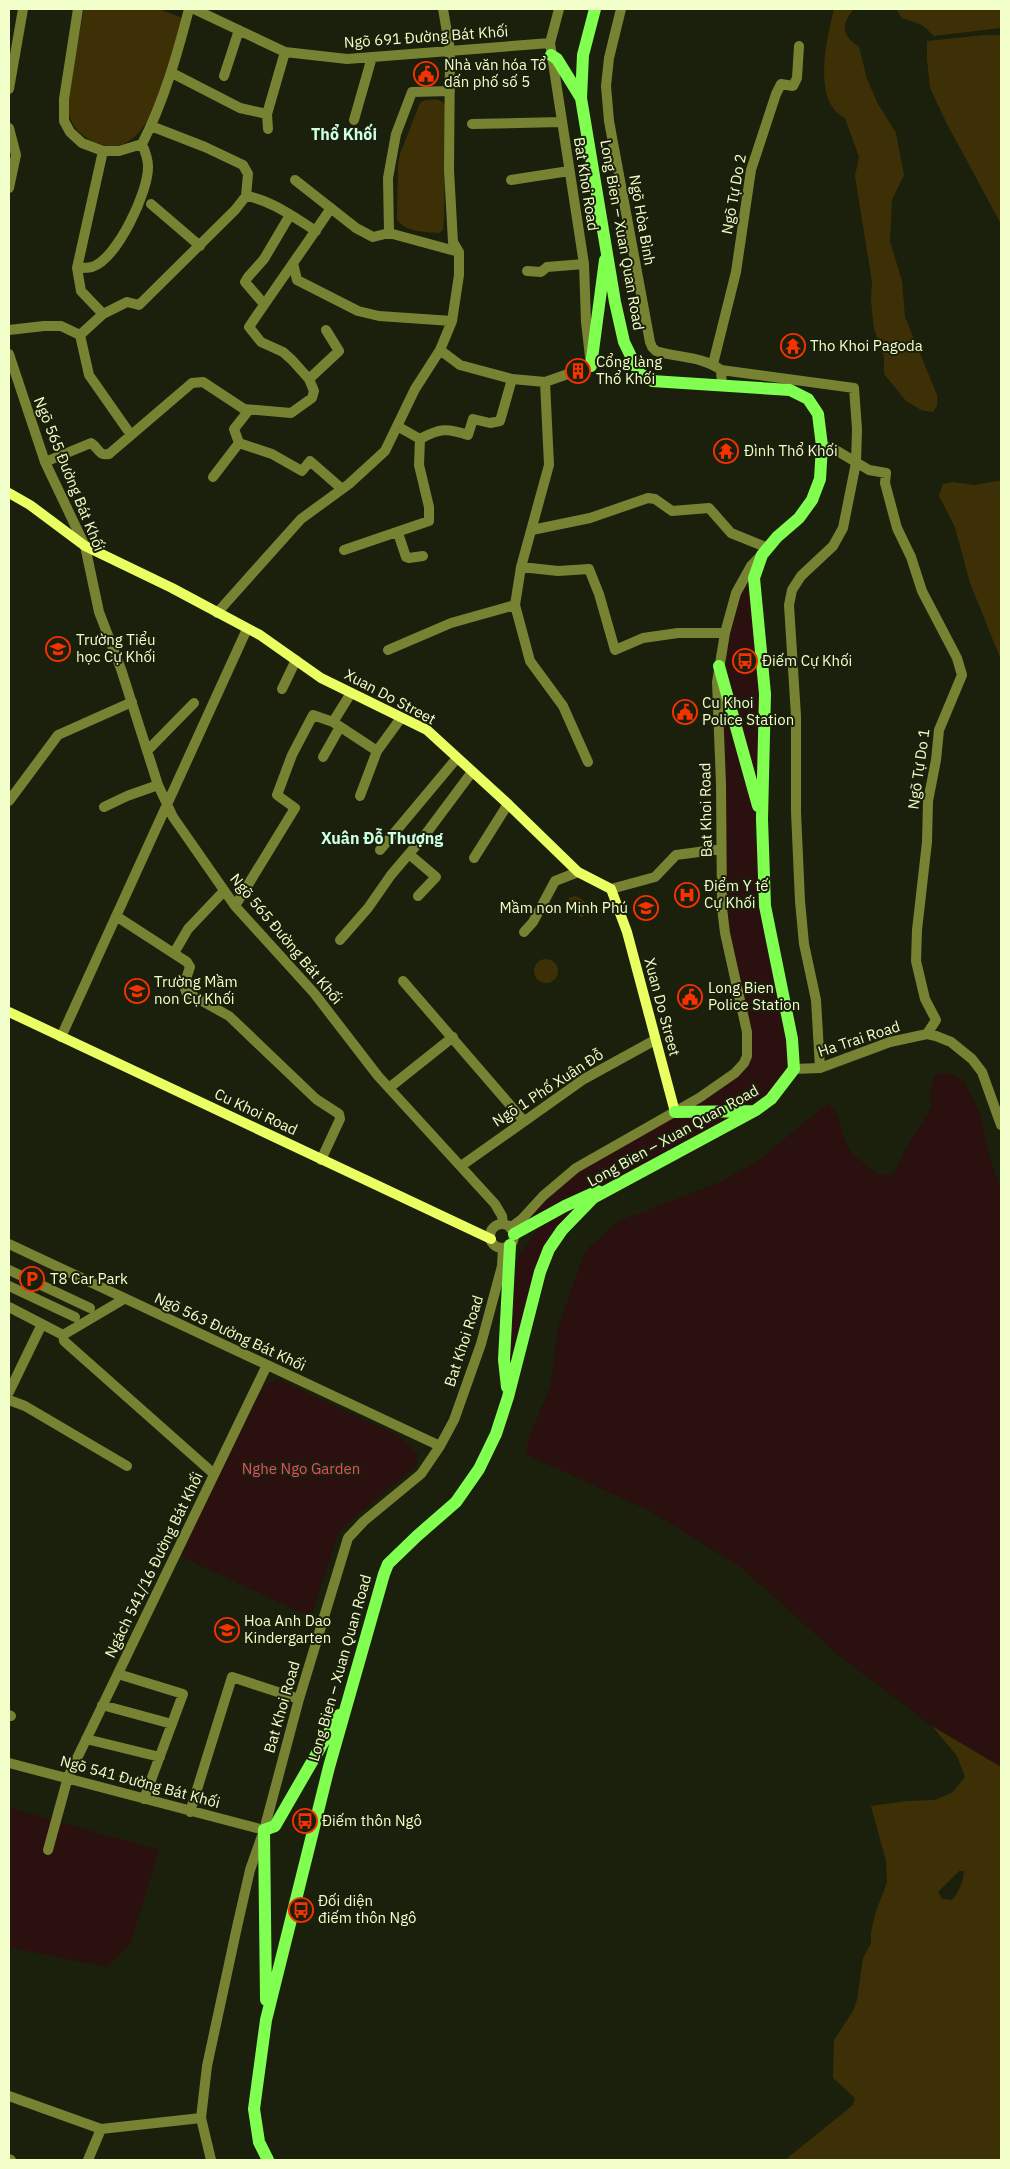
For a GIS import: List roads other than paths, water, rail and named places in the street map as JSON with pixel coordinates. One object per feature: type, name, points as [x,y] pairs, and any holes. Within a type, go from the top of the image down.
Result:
[{"type":"main road","name":"Long Bien – Xuan Quan Road","points":[[268,2160],[258,2142],[254,2109],[266,2020],[347,1700],[388,1564],[456,1502],[479,1469],[496,1434],[508,1397],[540,1272],[549,1249],[562,1230],[593,1198],[756,1110],[772,1099],[794,1069],[792,1039],[765,906],[762,819],[765,694],[754,578],[762,555],[777,537],[799,518],[812,500],[820,479],[822,446],[818,414],[808,399],[790,390],[652,381],[639,373],[624,342],[615,302],[581,98],[583,55],[595,9]]},
{"type":"main road","points":[[551,49],[581,98]]},
{"type":"main road","points":[[592,366],[607,245]]},
{"type":"main road","points":[[719,666],[762,819]]},
{"type":"main road","points":[[675,1112],[756,1110]]},
{"type":"main road","points":[[508,1397],[504,1360],[508,1236],[582,1197],[629,1180]]},
{"type":"main road","points":[[266,2020],[264,1830],[275,1826],[347,1700]]},
{"type":"street","points":[[9,89],[24,9]]},
{"type":"street","points":[[78,9],[64,99],[64,120],[70,132],[82,142],[103,151],[119,152],[142,144],[151,126],[172,73],[190,9]]},
{"type":"street","name":"Ngõ 691 Đường Bát Khối","points":[[194,9],[285,52],[347,59],[450,50],[551,49]]},
{"type":"street","points":[[217,612],[301,519],[342,489],[385,451],[415,389],[440,350],[452,321],[459,275],[459,252],[453,242],[449,170],[450,50],[443,9]]},
{"type":"street","name":"Bat Khoi Road","points":[[559,9],[551,49],[584,264],[586,322],[592,366]]},
{"type":"street","name":"Ngõ Hòa Bình","points":[[621,9],[609,58],[606,86],[609,121],[652,347],[656,351],[717,367],[854,388],[857,429],[856,463]]},
{"type":"street","points":[[224,76],[239,30]]},
{"type":"street","name":"Ngõ Tự Do 2","points":[[717,367],[736,272],[751,170],[776,94],[781,84],[793,86],[797,78],[799,46]]},
{"type":"street","points":[[268,129],[267,114],[285,52]]},
{"type":"street","points":[[354,120],[372,57]]},
{"type":"street","points":[[172,73],[240,108],[267,114]]},
{"type":"street","points":[[389,233],[388,178],[396,134],[412,92],[450,91]]},
{"type":"street","points":[[472,124],[561,122]]},
{"type":"street","points":[[80,335],[103,314],[127,302],[139,305],[200,246],[246,196],[248,174],[243,165],[206,147],[151,126]]},
{"type":"street","points":[[9,128],[16,156],[9,188]]},
{"type":"street","points":[[77,268],[93,267],[99,263],[120,241],[129,226],[148,178],[148,158],[142,144]]},
{"type":"street","points":[[103,151],[77,268],[81,291],[103,314]]},
{"type":"street","points":[[511,180],[569,171]]},
{"type":"street","points":[[295,180],[356,228],[373,237],[389,233],[459,252]]},
{"type":"street","points":[[246,196],[253,197],[290,215],[316,231]]},
{"type":"street","points":[[151,204],[200,246]]},
{"type":"street","points":[[45,462],[91,443],[98,453],[103,455],[109,454],[192,383],[197,381],[203,382],[239,407],[249,410],[291,414],[312,398],[314,391],[309,379],[283,352],[261,342],[250,328],[264,304],[331,208]]},
{"type":"street","points":[[264,304],[245,282],[264,258],[290,215]]},
{"type":"street","points":[[293,263],[297,280],[358,311],[380,316],[452,321]]},
{"type":"street","points":[[527,271],[541,272],[548,267],[584,264]]},
{"type":"street","points":[[9,330],[61,326],[80,335]]},
{"type":"street","points":[[309,379],[340,351],[326,330]]},
{"type":"street","points":[[80,335],[89,375],[131,435]]},
{"type":"street","points":[[440,350],[460,366],[512,379],[545,382],[592,366]]},
{"type":"street","name":"Ngõ 565 Đường Bát Khối","points":[[9,354],[45,462],[85,546],[99,612],[121,669],[158,785],[173,817],[235,906],[314,993],[388,1088],[495,1204],[502,1216],[508,1236]]},
{"type":"street","points":[[717,367],[722,386]]},
{"type":"street","points":[[420,439],[437,429],[454,430],[468,435],[473,419],[490,423],[500,422],[512,379]]},
{"type":"street","points":[[545,382],[549,465],[521,567],[515,605],[530,661],[563,706],[588,762]]},
{"type":"street","points":[[239,443],[234,429],[249,410]]},
{"type":"street","points":[[397,426],[420,439]]},
{"type":"street","points":[[344,550],[429,521],[419,465],[420,439]]},
{"type":"street","points":[[239,443],[272,454],[302,471],[310,461],[342,489]]},
{"type":"street","points":[[213,477],[239,443]]},
{"type":"street","name":"Ngõ Tự Do 1","points":[[822,446],[834,449],[869,470],[886,472],[885,483],[897,528],[911,557],[922,591],[957,658],[962,675],[939,730],[936,760],[928,801],[927,842],[917,930],[916,961],[925,998],[936,1020],[928,1034]]},
{"type":"street","points":[[820,1068],[816,1000],[804,944],[800,902],[796,812],[796,716],[790,605],[792,590],[800,576],[833,546],[842,528],[856,463]]},
{"type":"street","name":"Xuan Do Street","points":[[9,493],[30,505],[85,546],[217,612],[296,660],[321,678],[427,730],[508,804],[578,872],[611,889],[627,932],[675,1112]]},
{"type":"street","points":[[532,530],[590,518],[648,498],[655,499],[672,511],[709,508],[731,533],[768,548]]},
{"type":"street","points":[[398,533],[406,557],[423,556]]},
{"type":"street","name":"Bat Khoi Road","points":[[211,2160],[201,2118],[207,2066],[237,1927],[250,1870],[264,1830],[299,1699],[348,1538],[364,1520],[421,1474],[440,1446],[454,1420],[481,1344],[508,1236],[522,1219],[542,1196],[576,1168],[610,1146],[675,1112],[735,1073],[744,1063],[748,1048],[747,1032],[724,925],[722,901],[722,784],[717,696],[719,666],[725,633],[739,585],[751,566],[768,548]]},
{"type":"street","points":[[521,567],[558,571],[589,569],[599,594],[615,650],[643,638],[678,633],[725,633]]},
{"type":"street","points":[[388,650],[451,622],[515,605]]},
{"type":"street","points":[[61,1036],[247,629]]},
{"type":"street","points":[[282,689],[296,660]]},
{"type":"street","points":[[323,757],[351,693]]},
{"type":"street","points":[[9,801],[58,735],[132,702]]},
{"type":"street","points":[[147,751],[194,703]]},
{"type":"street","points":[[235,906],[295,808],[277,795],[292,755],[313,715],[337,724],[377,751]]},
{"type":"street","points":[[360,796],[377,751],[401,718]]},
{"type":"street","points":[[380,850],[457,758]]},
{"type":"street","points":[[340,940],[368,908],[472,772]]},
{"type":"street","points":[[104,807],[127,796],[158,785]]},
{"type":"street","points":[[474,858],[508,804]]},
{"type":"street","points":[[611,889],[655,877],[676,855],[722,848]]},
{"type":"street","points":[[409,854],[436,877],[418,896]]},
{"type":"street","points":[[524,932],[534,922],[555,881],[578,872]]},
{"type":"street","points":[[174,953],[188,929],[224,891]]},
{"type":"street","points":[[116,916],[189,964],[190,970],[184,988],[186,992],[229,1016],[316,1099],[339,1114],[340,1119],[321,1160]]},
{"type":"street","points":[[403,981],[523,1120]]},
{"type":"street","name":"Cu Khoi Road","points":[[9,1012],[491,1239]]},
{"type":"street","points":[[928,1034],[950,1042],[972,1059],[982,1072],[1001,1125]]},
{"type":"street","name":"Ha Trai Road","points":[[794,1069],[820,1068],[890,1042],[928,1034]]},
{"type":"street","points":[[388,1088],[453,1037]]},
{"type":"street","name":"Ngõ 1 Phố Xuân Đỗ","points":[[461,1166],[523,1120],[584,1079],[655,1040]]},
{"type":"street","points":[[493,1228],[508,1236],[494,1245],[491,1239],[493,1228]]},
{"type":"street","name":"Ngõ 563 Đường Bát Khối","points":[[9,1244],[440,1446]]},
{"type":"street","points":[[9,1270],[90,1308]]},
{"type":"street","points":[[9,1286],[75,1317]]},
{"type":"street","points":[[63,1335],[124,1299]]},
{"type":"street","points":[[9,1307],[63,1335]]},
{"type":"street","points":[[9,1392],[42,1324]]},
{"type":"street","points":[[63,1335],[64,1341],[214,1474]]},
{"type":"street","name":"Ngách 541/16 Đường Bát Khối","points":[[48,1850],[68,1777],[267,1365]]},
{"type":"street","points":[[9,1400],[25,1406],[127,1466]]},
{"type":"street","points":[[118,1674],[183,1694],[144,1799]]},
{"type":"street","points":[[190,1812],[232,1677],[299,1699]]},
{"type":"street","points":[[102,1705],[172,1724]]},
{"type":"street","points":[[86,1739],[160,1757]]},
{"type":"street","name":"Ngõ 541 Đường Bát Khối","points":[[9,1763],[264,1830]]},
{"type":"street","points":[[9,2097],[101,2129],[201,2118]]},
{"type":"street","points":[[88,2160],[101,2129]]},
{"type":"place","name":"Nhà văn hóa Tổ dấn phố số 5","points":[[426,74]]},
{"type":"place","name":"Tho Khoi Pagoda","points":[[793,346]]},
{"type":"place","name":"Cổng làng Thổ Khối","points":[[578,371]]},
{"type":"place","name":"Đình Thổ Khối","points":[[726,451]]},
{"type":"place","name":"Trường Tiểu học Cự Khối","points":[[58,649]]},
{"type":"place","name":"Điếm Cự Khối","points":[[745,661]]},
{"type":"place","name":"Cu Khoi Police Station","points":[[685,712]]},
{"type":"place","name":"Điểm Y tế Cự Khối","points":[[687,895]]},
{"type":"place","name":"Mầm non Minh Phú","points":[[646,908]]},
{"type":"place","name":"Trường Mầm non Cự Khối","points":[[137,991]]},
{"type":"place","name":"Long Bien Police Station","points":[[690,997]]},
{"type":"place","name":"T8 Car Park","points":[[32,1279]]},
{"type":"place","name":"Hoa Anh Dao Kindergarten","points":[[227,1630]]},
{"type":"place","name":"Điếm thôn Ngô","points":[[305,1821]]},
{"type":"place","name":"Đối diện điếm thôn Ngô","points":[[301,1910]]},
{"type":"district","name":"Thổ Khối","points":[[344,134]]},
{"type":"district","name":"Xuân Đỗ Thượng","points":[[382,838]]},
{"type":"park label","name":"Nghe Ngo Garden","points":[[301,1469]]}]
